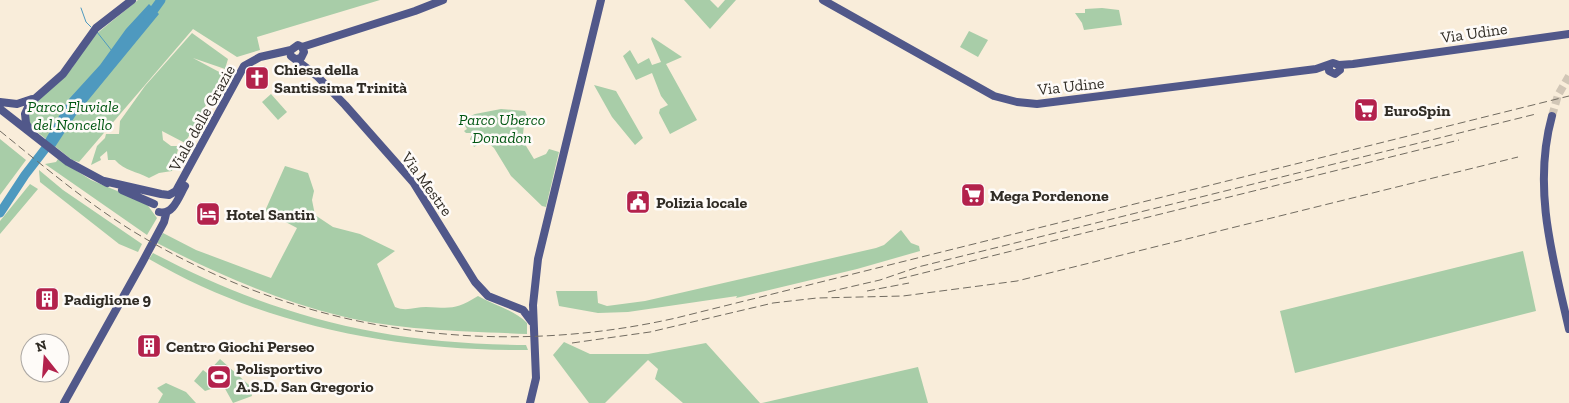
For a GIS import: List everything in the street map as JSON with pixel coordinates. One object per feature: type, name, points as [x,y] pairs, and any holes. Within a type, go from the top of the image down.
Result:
[{"type":"main road","points":[[0,102],[17,104],[33,99],[64,74],[93,32],[132,0]]},
{"type":"main road","points":[[296,55],[302,47],[415,11],[443,0]]},
{"type":"main road","points":[[530,403],[536,378],[533,294],[538,259],[601,0]]},
{"type":"main road","name":"Via Udine","points":[[823,0],[994,96],[1017,102],[1053,104],[1316,69],[1329,69],[1333,63],[1339,66],[1569,34]]},
{"type":"main road","name":"Via Mestre","points":[[296,55],[413,182],[475,282],[488,296],[523,310],[533,323]]},
{"type":"main road","name":"Viale delle Grazie","points":[[154,204],[156,198],[180,186],[244,66],[260,58],[296,55]]},
{"type":"main road","name":"Viale delle Grazie","points":[[64,403],[159,231],[163,213],[173,208],[174,202],[247,69],[262,61],[296,55]]},
{"type":"main road","points":[[33,99],[25,114],[26,123],[35,136]]},
{"type":"main road","points":[[0,110],[68,162],[154,204],[163,213]]},
{"type":"main road","points":[[1552,116],[1544,159],[1544,204],[1551,247],[1569,329]]},
{"type":"main road","points":[[104,181],[165,195]]},
{"type":"main road","name":"Viale delle Grazie","points":[[165,195],[174,202]]},
{"type":"main road","points":[[533,294],[522,305],[533,314]]},
{"type":"main road","name":"Via Mestre","points":[[512,305],[522,305]]},
{"type":"green space","name":"Parco Fluviale del Noncello","points":[[138,0],[380,0],[257,37],[260,50],[237,57],[193,29],[79,162],[72,160],[31,127],[28,121],[29,108],[72,68],[90,39]]},
{"type":"green space","points":[[684,0],[710,0],[718,8],[725,0],[736,0],[710,29]]},
{"type":"green space","points":[[1085,9],[1119,10],[1122,25],[1084,30],[1082,23],[1075,13],[1085,13]]},
{"type":"green space","points":[[969,31],[988,40],[978,57],[960,47]]},
{"type":"green space","points":[[192,33],[228,59],[225,69],[193,58],[223,74],[185,143],[162,131],[163,140],[171,146],[179,146],[172,171],[159,173],[149,178],[127,169],[115,160],[108,160],[107,151],[100,157],[101,160],[91,165],[97,146],[105,138],[106,134],[119,134],[120,121],[145,86]]},
{"type":"green space","points":[[652,37],[682,57],[666,64],[697,120],[670,134],[659,113],[660,109],[668,105],[661,96],[652,73],[636,80],[623,56],[630,50],[638,64],[649,58],[652,65],[661,62],[651,39]]},
{"type":"green space","points":[[594,85],[616,91],[643,138],[635,145],[612,117]]},
{"type":"green space","points":[[271,94],[287,112],[278,120],[262,102]]},
{"type":"green space","name":"Parco Uberco Donadon","points":[[501,109],[525,111],[529,120],[524,125],[523,134],[520,136],[534,159],[546,154],[549,149],[559,152],[546,207],[542,206],[511,176],[494,148],[485,140],[474,147],[470,139],[473,133],[466,133],[464,131],[467,129],[462,121],[457,122],[475,114]]},
{"type":"green space","points":[[0,139],[26,160],[0,195]]},
{"type":"green space","points":[[58,159],[91,180],[146,203],[157,218],[147,235],[45,164],[56,162]]},
{"type":"green space","points":[[285,166],[308,173],[314,191],[312,200],[315,215],[333,227],[360,234],[395,251],[377,264],[395,307],[407,309],[453,307],[464,304],[478,296],[522,318],[527,323],[527,334],[387,325],[341,316],[317,310],[247,285],[157,243],[163,233],[196,250],[271,278],[297,228],[265,211]]},
{"type":"green space","points":[[39,170],[63,190],[142,244],[138,252],[119,244],[40,182]]},
{"type":"green space","points":[[30,184],[38,189],[0,234],[0,221]]},
{"type":"green space","points":[[901,230],[911,243],[919,246],[920,251],[857,269],[736,298],[737,296],[628,312],[598,313],[559,306],[556,291],[597,291],[598,303],[607,306],[645,301],[876,248],[884,245]]},
{"type":"green space","points":[[1523,251],[1536,311],[1295,373],[1280,311]]},
{"type":"green space","points":[[153,253],[199,276],[244,295],[334,323],[379,333],[426,339],[526,345],[528,350],[429,346],[332,330],[285,318],[238,302],[193,282],[149,259]]},
{"type":"green space","points":[[564,342],[590,354],[648,354],[706,343],[760,403],[683,403],[655,379],[658,369],[648,360],[605,403],[589,403],[553,355]]},
{"type":"green space","name":"Polisportivo A.S.D. San Gregorio","points":[[220,359],[249,385],[252,396],[233,403],[223,385],[205,391],[194,381],[203,370],[207,373]]},
{"type":"green space","points":[[918,367],[928,403],[762,403]]},
{"type":"green space","points":[[166,383],[186,392],[196,403],[158,403],[163,394],[157,388]]},
{"type":"water","points":[[149,4],[159,14],[76,115],[55,147],[45,140],[69,99],[100,65],[126,29]]},
{"type":"waterway","points":[[148,18],[161,0]]},
{"type":"waterway","points":[[81,8],[86,22],[91,27]]},
{"type":"waterway","points":[[97,32],[112,51]]},
{"type":"waterway","points":[[0,213],[25,175],[52,140]]},
{"type":"tunnel","points":[[1552,116],[1558,95],[1569,76]]},
{"type":"railway","points":[[0,131],[71,188],[108,215],[146,239],[208,271],[271,297],[336,316],[403,329],[471,336],[539,336],[608,330],[676,318],[1569,96]]},
{"type":"railway","points":[[828,292],[880,280],[918,267],[1536,114]]},
{"type":"railway","points":[[899,279],[1459,140]]},
{"type":"railway","points":[[572,343],[650,332],[773,303],[817,298],[903,296],[1017,281],[1518,157]]},
{"type":"railway","points":[[867,291],[909,283]]},
{"type":"place","name":"Chiesa della Santissima Trinità","points":[[257,78]]},
{"type":"place","name":"EuroSpin","points":[[1366,110]]},
{"type":"place","name":"Mega Pordenone","points":[[973,195]]},
{"type":"place","name":"Polizia locale","points":[[638,202]]},
{"type":"place","name":"Hotel Santin","points":[[208,214]]},
{"type":"place","name":"Padiglione 9","points":[[47,299]]},
{"type":"place","name":"Centro Giochi Perseo","points":[[149,346]]},
{"type":"place","name":"Polisportivo A.S.D. San Gregorio","points":[[219,377]]}]
